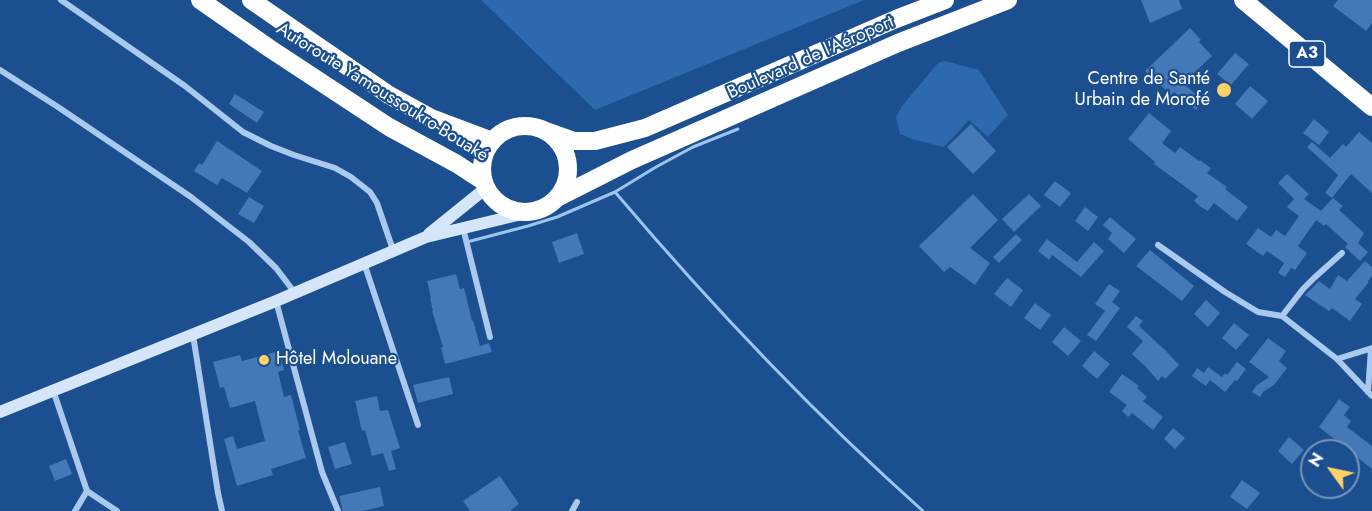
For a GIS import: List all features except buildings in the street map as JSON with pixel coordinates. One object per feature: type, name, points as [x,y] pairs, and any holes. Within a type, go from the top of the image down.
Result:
[{"type":"highway","name":"Autoroute Yamoussoukro-Bouaké","points":[[200,0],[390,127],[457,164],[485,184]]},
{"type":"highway","name":"Autoroute Yamoussoukro-Bouaké","points":[[251,0],[389,95],[431,118],[492,141]]},
{"type":"highway","name":"Boulevard de l'Aéroport","points":[[543,130],[574,141],[596,141],[645,128],[945,0]]},
{"type":"highway","name":"Boulevard de l'Aéroport","points":[[557,198],[632,160],[898,43],[1008,0]]},
{"type":"highway","name":"A3","points":[[1246,1],[1372,108]]},
{"type":"highway","points":[[530,126],[543,130],[554,138],[562,148],[567,161],[568,174],[557,198],[538,211],[526,213],[512,211],[499,204],[489,194],[482,167],[485,154],[492,141],[503,132],[516,127],[530,126]]},
{"type":"street","points":[[61,0],[185,86],[243,132],[271,146],[335,168],[351,177],[370,192],[377,203],[393,250]]},
{"type":"street","points":[[0,70],[58,107],[207,210],[249,242],[276,268],[296,293]]},
{"type":"street","points":[[426,237],[485,184]]},
{"type":"street","points":[[0,412],[296,293],[426,237],[526,213]]},
{"type":"street","points":[[463,228],[490,337]]},
{"type":"street","points":[[1158,245],[1258,312],[1282,316],[1337,359],[1370,394]]},
{"type":"street","points":[[1282,316],[1303,289],[1342,253]]},
{"type":"street","points":[[364,263],[418,425]]},
{"type":"street","points":[[276,301],[322,472],[338,511]]},
{"type":"street","points":[[193,334],[222,511]]},
{"type":"street","points":[[1337,359],[1372,349],[1370,394]]},
{"type":"street","points":[[53,390],[87,491],[117,511]]},
{"type":"street","points":[[75,511],[87,491]]},
{"type":"street","points":[[572,511],[576,502]]},
{"type":"shaded area","points":[[481,0],[864,0],[595,110]]},
{"type":"shaded area","points":[[945,61],[979,70],[1008,115],[988,137],[969,120],[944,147],[900,134],[896,117],[902,106],[938,63]]},
{"type":"waterway","points":[[467,242],[557,217],[615,192],[693,147],[738,129]]},
{"type":"waterway","points":[[615,192],[763,357],[842,436],[923,511]]},
{"type":"place","name":"Centre de Santé Urbain de Morofé","points":[[1224,90]]},
{"type":"place","name":"Hôtel Molouane","points":[[264,360]]}]
